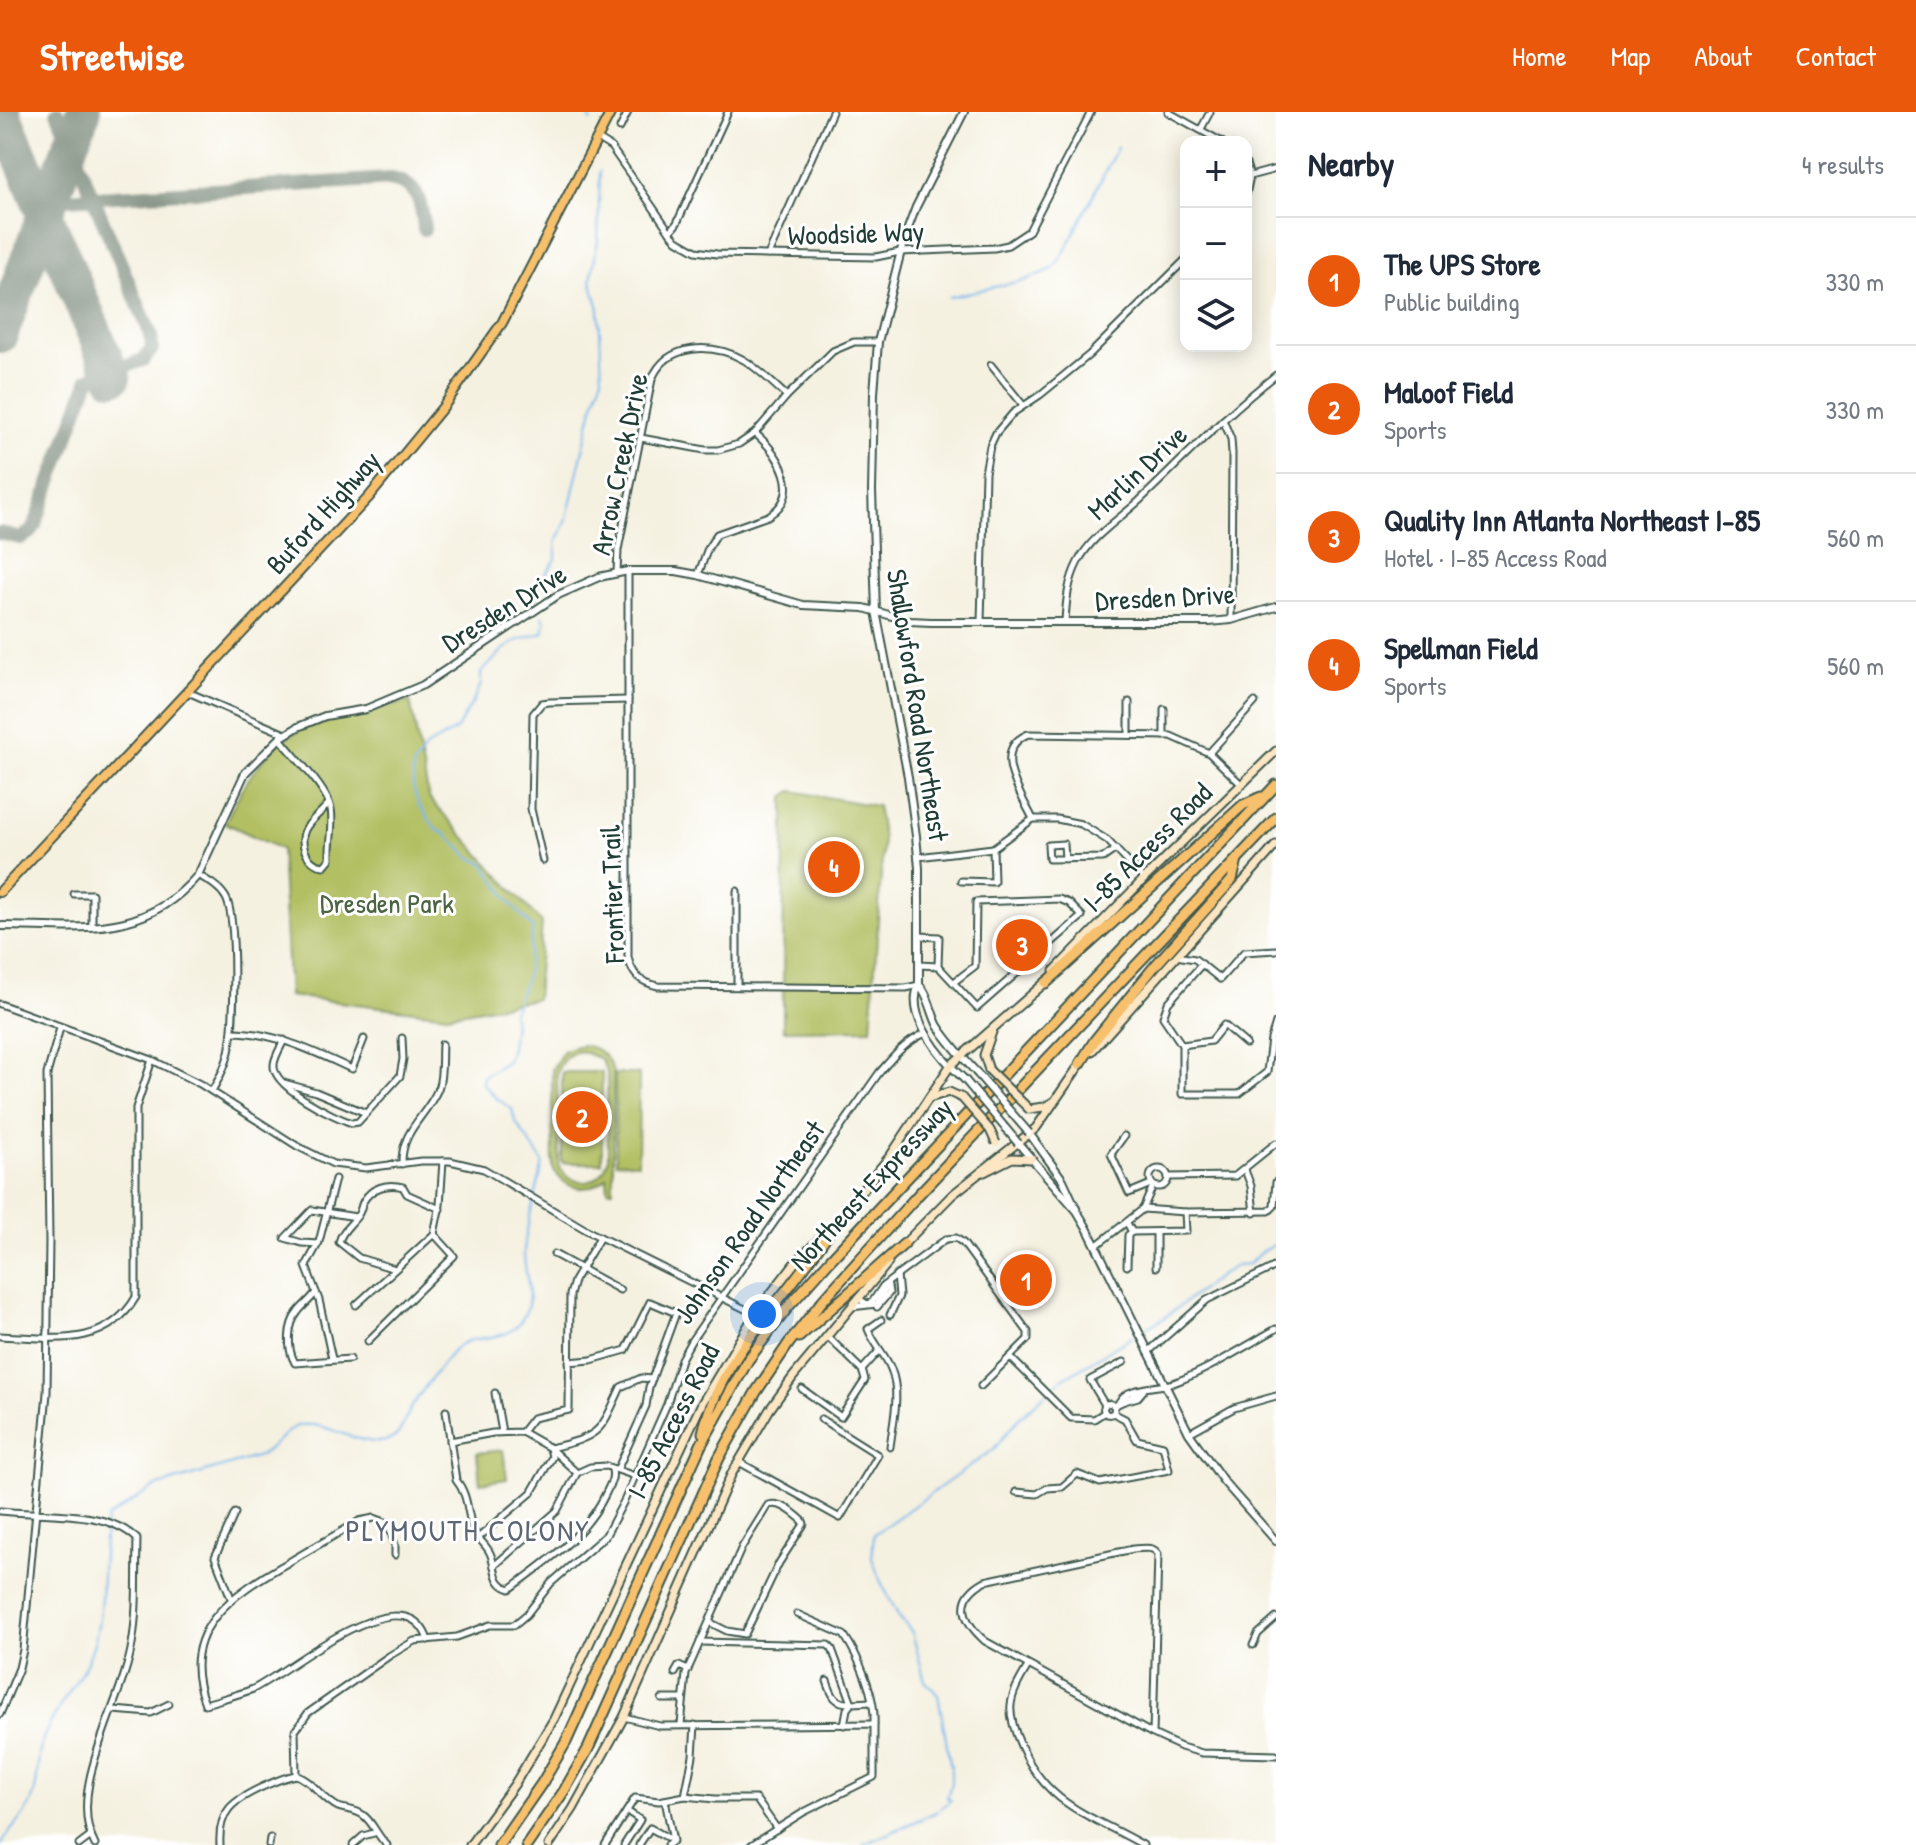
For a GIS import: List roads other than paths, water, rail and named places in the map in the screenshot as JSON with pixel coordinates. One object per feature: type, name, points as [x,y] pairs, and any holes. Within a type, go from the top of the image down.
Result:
[{"type":"highway","name":"Northeast Expressway","points":[[499,1845],[566,1742],[701,1445],[748,1360],[788,1307],[1276,785]]},
{"type":"highway","points":[[1046,983],[1243,805],[1264,796]]},
{"type":"highway","name":"Northeast Expressway","points":[[527,1845],[588,1749],[719,1458],[756,1392],[789,1343],[916,1197],[1276,818]]},
{"type":"highway","points":[[1080,1064],[1095,1040],[1154,967],[1232,880],[1237,859]]},
{"type":"highway","points":[[701,1445],[707,1415],[747,1342],[832,1227]]},
{"type":"highway","points":[[789,1343],[821,1319],[904,1244]]},
{"type":"main road","name":"Buford Highway","points":[[0,892],[369,497],[468,374],[502,323],[611,112]]},
{"type":"main road","name":"I-85 Access Road","points":[[470,1845],[514,1785],[554,1719],[702,1403],[755,1314],[794,1264],[832,1227],[891,1155],[960,1055],[1046,983],[1056,968],[1144,879],[1276,751]]},
{"type":"main road","points":[[549,1845],[573,1809],[624,1717],[739,1462],[770,1409],[827,1335],[904,1244],[952,1195],[1029,1133],[1080,1064],[1276,845]]},
{"type":"main road","points":[[994,1027],[984,1055],[989,1070],[1029,1109],[1044,1107],[1055,1101]]},
{"type":"main road","points":[[929,1098],[949,1092],[962,1098],[990,1130],[996,1143],[989,1164]]},
{"type":"main road","points":[[978,1173],[1012,1158],[1031,1159]]},
{"type":"street","points":[[620,128],[628,112]]},
{"type":"street","points":[[670,232],[728,112]]},
{"type":"street","points":[[768,255],[832,112]]},
{"type":"street","name":"Shallowford Road Northeast","points":[[964,112],[916,207],[900,252],[878,342],[874,393],[872,491],[876,611],[908,777],[918,857],[919,985],[916,1004],[926,1033],[950,1066],[1077,1211]]},
{"type":"street","name":"Woodside Way","points":[[598,139],[611,147],[670,232],[696,251],[876,257],[900,252],[994,248],[1022,238],[1035,221],[1091,112]]},
{"type":"street","points":[[1168,112],[1212,136]]},
{"type":"street","points":[[1201,129],[1210,112]]},
{"type":"street","points":[[1252,175],[1276,169]]},
{"type":"street","points":[[981,622],[986,459],[996,433],[1013,413],[1089,355],[1180,265]]},
{"type":"street","points":[[641,438],[697,449],[718,450],[739,444],[755,433],[821,360],[843,344],[878,342]]},
{"type":"street","name":"Arrow Creek Drive","points":[[617,573],[618,550],[641,438],[656,370],[661,363],[685,350],[708,349],[732,355],[746,361],[787,396]]},
{"type":"street","points":[[991,365],[1023,405]]},
{"type":"street","name":"Marlin Drive","points":[[1065,622],[1070,582],[1083,553],[1223,420],[1276,375]]},
{"type":"street","points":[[1223,420],[1231,439],[1232,453],[1231,620]]},
{"type":"street","points":[[698,575],[717,534],[768,516],[784,499],[781,461],[755,433]]},
{"type":"street","name":"Dresden Drive","points":[[0,926],[92,926],[127,922],[161,909],[187,889],[198,875],[245,773],[282,736],[325,716],[366,709],[403,695],[423,685],[558,595],[617,573],[659,570],[698,575],[803,605],[864,608],[910,621],[1209,622],[1231,620],[1276,607]]},
{"type":"street","name":"Frontier Trail","points":[[628,571],[628,957],[631,969],[642,981],[658,986],[906,988],[919,985]]},
{"type":"street","points":[[187,692],[282,736],[300,765],[324,789],[329,803],[332,822],[330,859],[324,866],[319,866],[308,857],[302,839],[309,821],[329,803]]},
{"type":"street","points":[[543,861],[531,809],[533,714],[542,703],[628,700]]},
{"type":"street","points":[[1129,702],[1129,735]]},
{"type":"street","points":[[1209,753],[1255,702]]},
{"type":"street","points":[[1164,709],[1164,736]]},
{"type":"street","points":[[1033,819],[1011,771],[1012,747],[1019,738],[1028,734],[1164,736],[1180,739],[1209,753],[1241,784]]},
{"type":"street","points":[[918,857],[993,848],[1033,819],[1057,819],[1081,824],[1116,849],[1144,879]]},
{"type":"street","points":[[961,881],[994,882],[993,848]]},
{"type":"street","points":[[1065,859],[1103,858],[1116,849]]},
{"type":"street","points":[[198,875],[222,893],[232,921],[232,1032],[225,1065],[212,1091]]},
{"type":"street","points":[[737,891],[737,985]]},
{"type":"street","points":[[74,894],[92,894],[92,926]]},
{"type":"street","points":[[919,965],[938,966],[977,1008],[1082,916],[1069,903],[1059,899],[976,902],[975,966],[954,982]]},
{"type":"street","points":[[919,936],[939,937],[938,966]]},
{"type":"street","points":[[1189,941],[1195,959]]},
{"type":"street","points":[[1176,956],[1195,959],[1220,979],[1244,952],[1276,950]]},
{"type":"street","points":[[1202,964],[1168,1003],[1163,1017],[1182,1045],[1182,1094],[1239,1094],[1267,1072],[1276,1023]]},
{"type":"street","name":"Shallowford Road Northeast","points":[[919,985],[940,1028],[1029,1133],[1063,1180],[1189,1433],[1224,1482],[1276,1541]]},
{"type":"street","points":[[0,1004],[152,1060],[212,1091],[327,1162],[354,1168],[443,1161],[484,1169],[600,1237],[755,1314]]},
{"type":"street","points":[[1182,1045],[1211,1041],[1224,1025],[1246,1044]]},
{"type":"street","points":[[0,1714],[23,1650],[47,1393],[47,1074],[60,1028]]},
{"type":"street","points":[[232,1032],[250,1032],[284,1040],[352,1069],[364,1039]]},
{"type":"street","name":"Johnson Road Northeast","points":[[296,1775],[295,1731],[305,1717],[405,1645],[457,1637],[490,1625],[514,1625],[551,1583],[606,1535],[667,1404],[681,1359],[722,1295],[879,1073],[900,1049],[926,1033]]},
{"type":"street","points":[[284,1040],[274,1064],[283,1083],[300,1097],[345,1121],[358,1122],[400,1076],[402,1038]]},
{"type":"street","points":[[402,1164],[403,1143],[440,1082],[442,1044]]},
{"type":"street","points":[[0,1336],[82,1337],[122,1318],[136,1297],[136,1108],[152,1060]]},
{"type":"street","points":[[283,1083],[310,1090],[366,1113]]},
{"type":"street","points":[[1097,1245],[1143,1209],[1152,1185],[1150,1175],[1156,1169],[1165,1171],[1167,1183],[1162,1187],[1152,1185],[1129,1193],[1111,1154],[1124,1136]]},
{"type":"street","points":[[1168,1177],[1235,1176],[1276,1143]]},
{"type":"street","points":[[356,1305],[434,1234],[440,1209],[443,1161]]},
{"type":"street","points":[[1245,1170],[1251,1186],[1254,1213]]},
{"type":"street","points":[[332,1359],[316,1292],[306,1266],[318,1244],[335,1179]]},
{"type":"street","points":[[1143,1209],[1269,1211],[1274,1206],[1276,1182]]},
{"type":"street","points":[[395,1269],[359,1258],[339,1242],[342,1233],[361,1212],[363,1202],[384,1185],[403,1187],[407,1194],[440,1209]]},
{"type":"street","points":[[318,1244],[285,1238],[312,1210],[356,1217]]},
{"type":"street","points":[[1127,1266],[1128,1235],[1132,1232],[1186,1231],[1185,1212]]},
{"type":"street","points":[[1127,1223],[1132,1232]]},
{"type":"street","points":[[1156,1232],[1156,1267]]},
{"type":"street","points":[[368,1341],[454,1256],[434,1234]]},
{"type":"street","points":[[522,1432],[533,1418],[569,1410],[570,1295],[574,1281],[600,1237]]},
{"type":"street","points":[[850,1307],[877,1304],[887,1285],[897,1275],[946,1239],[956,1238],[1000,1290],[1028,1332],[1028,1339],[981,1386]]},
{"type":"street","points":[[554,1254],[620,1290]]},
{"type":"street","points":[[1148,1352],[1207,1300],[1276,1266]]},
{"type":"street","points":[[890,1315],[899,1296],[897,1275]]},
{"type":"street","points":[[316,1292],[291,1322],[290,1349],[295,1363],[350,1359]]},
{"type":"street","points":[[858,1298],[867,1304],[882,1296]]},
{"type":"street","points":[[446,1411],[456,1480],[463,1488],[472,1529],[490,1552],[496,1578],[502,1587],[510,1589],[580,1533],[597,1513],[614,1477],[612,1470],[618,1468],[646,1406],[652,1379],[676,1313],[650,1302],[626,1350],[591,1360],[569,1362]]},
{"type":"street","points":[[881,1320],[868,1329],[890,1368],[896,1389],[890,1447]]},
{"type":"street","points":[[1010,1357],[1071,1418],[1094,1419],[1105,1408],[1115,1407],[1144,1390],[1187,1376],[1276,1329]]},
{"type":"street","points":[[802,1389],[841,1417],[865,1380],[862,1370],[827,1335]]},
{"type":"street","points":[[862,1370],[880,1350]]},
{"type":"street","points":[[1105,1408],[1090,1380],[1124,1362]]},
{"type":"street","points":[[550,1448],[592,1436],[603,1426],[621,1387],[641,1378],[652,1379]]},
{"type":"street","points":[[495,1393],[502,1432]]},
{"type":"street","points":[[1189,1433],[1234,1408],[1276,1396]]},
{"type":"street","points":[[1016,1492],[1037,1494],[1047,1488],[1062,1487],[1074,1472],[1100,1483],[1169,1470],[1163,1446],[1137,1440],[1115,1407]]},
{"type":"street","points":[[739,1462],[840,1518],[878,1455],[821,1419]]},
{"type":"street","points":[[450,1441],[502,1432],[522,1432],[550,1448],[577,1473]]},
{"type":"street","points":[[478,1538],[531,1493],[552,1457],[550,1448]]},
{"type":"street","points":[[494,1566],[557,1511],[577,1473],[590,1467],[618,1468],[635,1476]]},
{"type":"street","points":[[681,1725],[688,1670],[700,1642],[742,1547],[768,1505],[781,1505],[803,1521],[745,1634],[727,1631],[709,1622]]},
{"type":"street","points":[[0,1511],[107,1520],[128,1530],[137,1539],[132,1648],[88,1780],[87,1814],[95,1845]]},
{"type":"street","points":[[231,1598],[215,1557],[235,1513]]},
{"type":"street","points":[[395,1555],[388,1523],[374,1518],[359,1521],[231,1598],[205,1632],[198,1653],[198,1686],[205,1704],[253,1689],[334,1637],[369,1620],[388,1616],[405,1617],[424,1628],[428,1640]]},
{"type":"street","points":[[1153,1734],[1158,1554],[1152,1548],[1133,1549],[985,1581],[972,1588],[964,1601],[968,1622],[975,1632],[1028,1666],[1153,1734],[1181,1747],[1202,1753],[1276,1755]]},
{"type":"street","points":[[751,1845],[874,1777],[871,1702],[850,1644],[843,1633],[797,1614]]},
{"type":"street","points":[[1253,1645],[1258,1634],[1276,1618]]},
{"type":"street","points":[[700,1642],[828,1645],[852,1703]]},
{"type":"street","points":[[675,1673],[679,1666],[688,1670]]},
{"type":"street","points":[[1028,1666],[1015,1687],[1009,1709],[1018,1739],[1039,1781],[1065,1802],[1143,1845]]},
{"type":"street","points":[[827,1681],[838,1702],[871,1702]]},
{"type":"street","points":[[662,1699],[682,1699]]},
{"type":"street","points":[[844,1725],[847,1709],[852,1703]]},
{"type":"street","points":[[113,1710],[151,1713],[169,1704]]},
{"type":"street","points":[[624,1717],[660,1726],[874,1724]]},
{"type":"street","points":[[685,1796],[695,1725]]},
{"type":"street","points":[[220,1845],[222,1822],[233,1802],[280,1778],[296,1775],[334,1804],[361,1814],[387,1845]]},
{"type":"street","points":[[605,1845],[635,1798],[659,1801],[685,1796],[756,1799],[777,1829]]},
{"type":"street","points":[[665,1800],[670,1843]]},
{"type":"street","points":[[624,1845],[640,1820],[627,1811]]},
{"type":"street","points":[[639,1845],[650,1828],[670,1843]]},
{"type":"street","points":[[353,1845],[363,1836],[374,1833]]},
{"type":"street","points":[[79,1845],[91,1836]]},
{"type":"waterway","points":[[588,112],[591,121]]},
{"type":"waterway","points":[[949,297],[1026,280],[1053,269],[1118,146]]},
{"type":"waterway","points":[[534,602],[537,587],[556,559],[556,543],[566,522],[602,379],[599,309],[591,280],[598,240],[600,171]]},
{"type":"waterway","points":[[2,1845],[32,1801],[43,1739],[91,1652],[99,1619],[107,1518],[155,1487],[259,1456],[297,1426],[318,1426],[376,1442],[392,1439],[426,1385],[455,1349],[463,1343],[512,1330],[526,1311],[529,1289],[524,1259],[525,1240],[543,1162],[515,1121],[512,1109],[482,1083],[483,1076],[509,1057],[512,1014],[526,978],[533,928],[512,905],[484,864],[436,829],[419,805],[413,787],[413,767],[426,747],[457,729],[476,696],[481,673],[503,650],[518,640],[543,633],[543,616]]},
{"type":"waterway","points":[[1146,1328],[1221,1275],[1237,1265],[1249,1264],[1261,1252],[1276,1244]]},
{"type":"waterway","points":[[863,1845],[936,1812],[951,1800],[947,1798],[951,1768],[938,1695],[925,1681],[912,1632],[899,1617],[880,1580],[872,1558],[874,1534],[993,1450],[1018,1419],[1062,1379],[1132,1337]]},
{"type":"place","name":"Spellman Field","points":[[834,867]]},
{"type":"place","name":"Quality Inn Atlanta Northeast I-85","points":[[1022,945]]},
{"type":"place","name":"Maloof Field","points":[[582,1117]]},
{"type":"place","name":"The UPS Store","points":[[1026,1280]]},
{"type":"district","name":"PLYMOUTH COLONY","points":[[468,1530]]},
{"type":"park label","name":"Dresden Park","points":[[387,903]]}]
